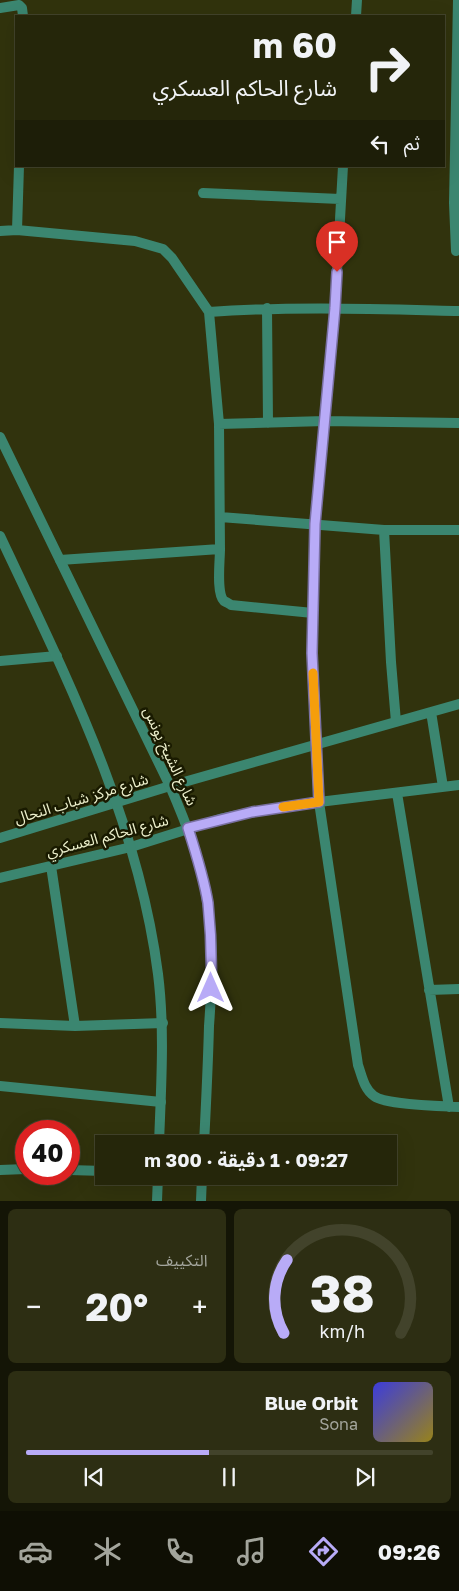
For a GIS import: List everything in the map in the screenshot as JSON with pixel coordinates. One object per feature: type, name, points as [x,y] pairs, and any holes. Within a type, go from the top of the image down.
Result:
[{"type":"street","points":[[356,15],[357,0]]},
{"type":"street","points":[[456,250],[454,203],[458,0]]},
{"type":"street","points":[[0,8],[19,5],[22,8],[23,15]]},
{"type":"street","points":[[17,230],[19,167]]},
{"type":"street","points":[[343,167],[335,308],[315,524],[312,653],[319,802],[358,1065],[365,1086],[373,1096],[385,1102],[454,1107],[430,990],[397,793]]},
{"type":"street","points":[[203,193],[340,199]]},
{"type":"street","points":[[0,230],[135,241],[163,249],[172,258],[209,312],[219,424],[221,595],[225,602],[231,604],[313,613]]},
{"type":"street","points":[[209,312],[267,308],[459,311]]},
{"type":"street","points":[[267,308],[268,423]]},
{"type":"street","points":[[219,424],[325,421],[459,423]]},
{"type":"street","name":"شارع الشيخ يونس","points":[[0,437],[170,786],[188,828],[198,859],[207,901],[212,945],[204,1135]]},
{"type":"street","points":[[220,517],[384,530],[459,530]]},
{"type":"street","points":[[384,530],[390,662],[396,722]]},
{"type":"street","points":[[0,536],[76,697],[131,847],[151,927],[163,1023],[159,1135]]},
{"type":"street","points":[[60,560],[220,549]]},
{"type":"street","points":[[0,661],[57,656]]},
{"type":"street","name":"شارع مركز شباب النحال","points":[[0,838],[170,786],[459,704]]},
{"type":"street","points":[[431,712],[443,787]]},
{"type":"street","name":"شارع الحاكم العسكري","points":[[0,878],[131,847],[188,828],[252,812],[459,785]]},
{"type":"street","points":[[51,866],[75,1026]]},
{"type":"street","points":[[430,990],[459,989]]},
{"type":"street","points":[[0,1024],[75,1026],[163,1023]]},
{"type":"street","points":[[0,1086],[161,1102]]},
{"type":"street","points":[[0,1170],[15,1170]]},
{"type":"street","points":[[80,1170],[95,1171]]},
{"type":"street","points":[[157,1201],[158,1185]]},
{"type":"street","points":[[201,1201],[202,1185]]},
{"type":"slow traffic","points":[[283,807],[319,802],[313,673]]},
{"type":"route","points":[[211,988],[212,945],[207,901],[198,859],[188,828],[252,812],[319,802],[312,653],[315,524],[337,272]]}]
